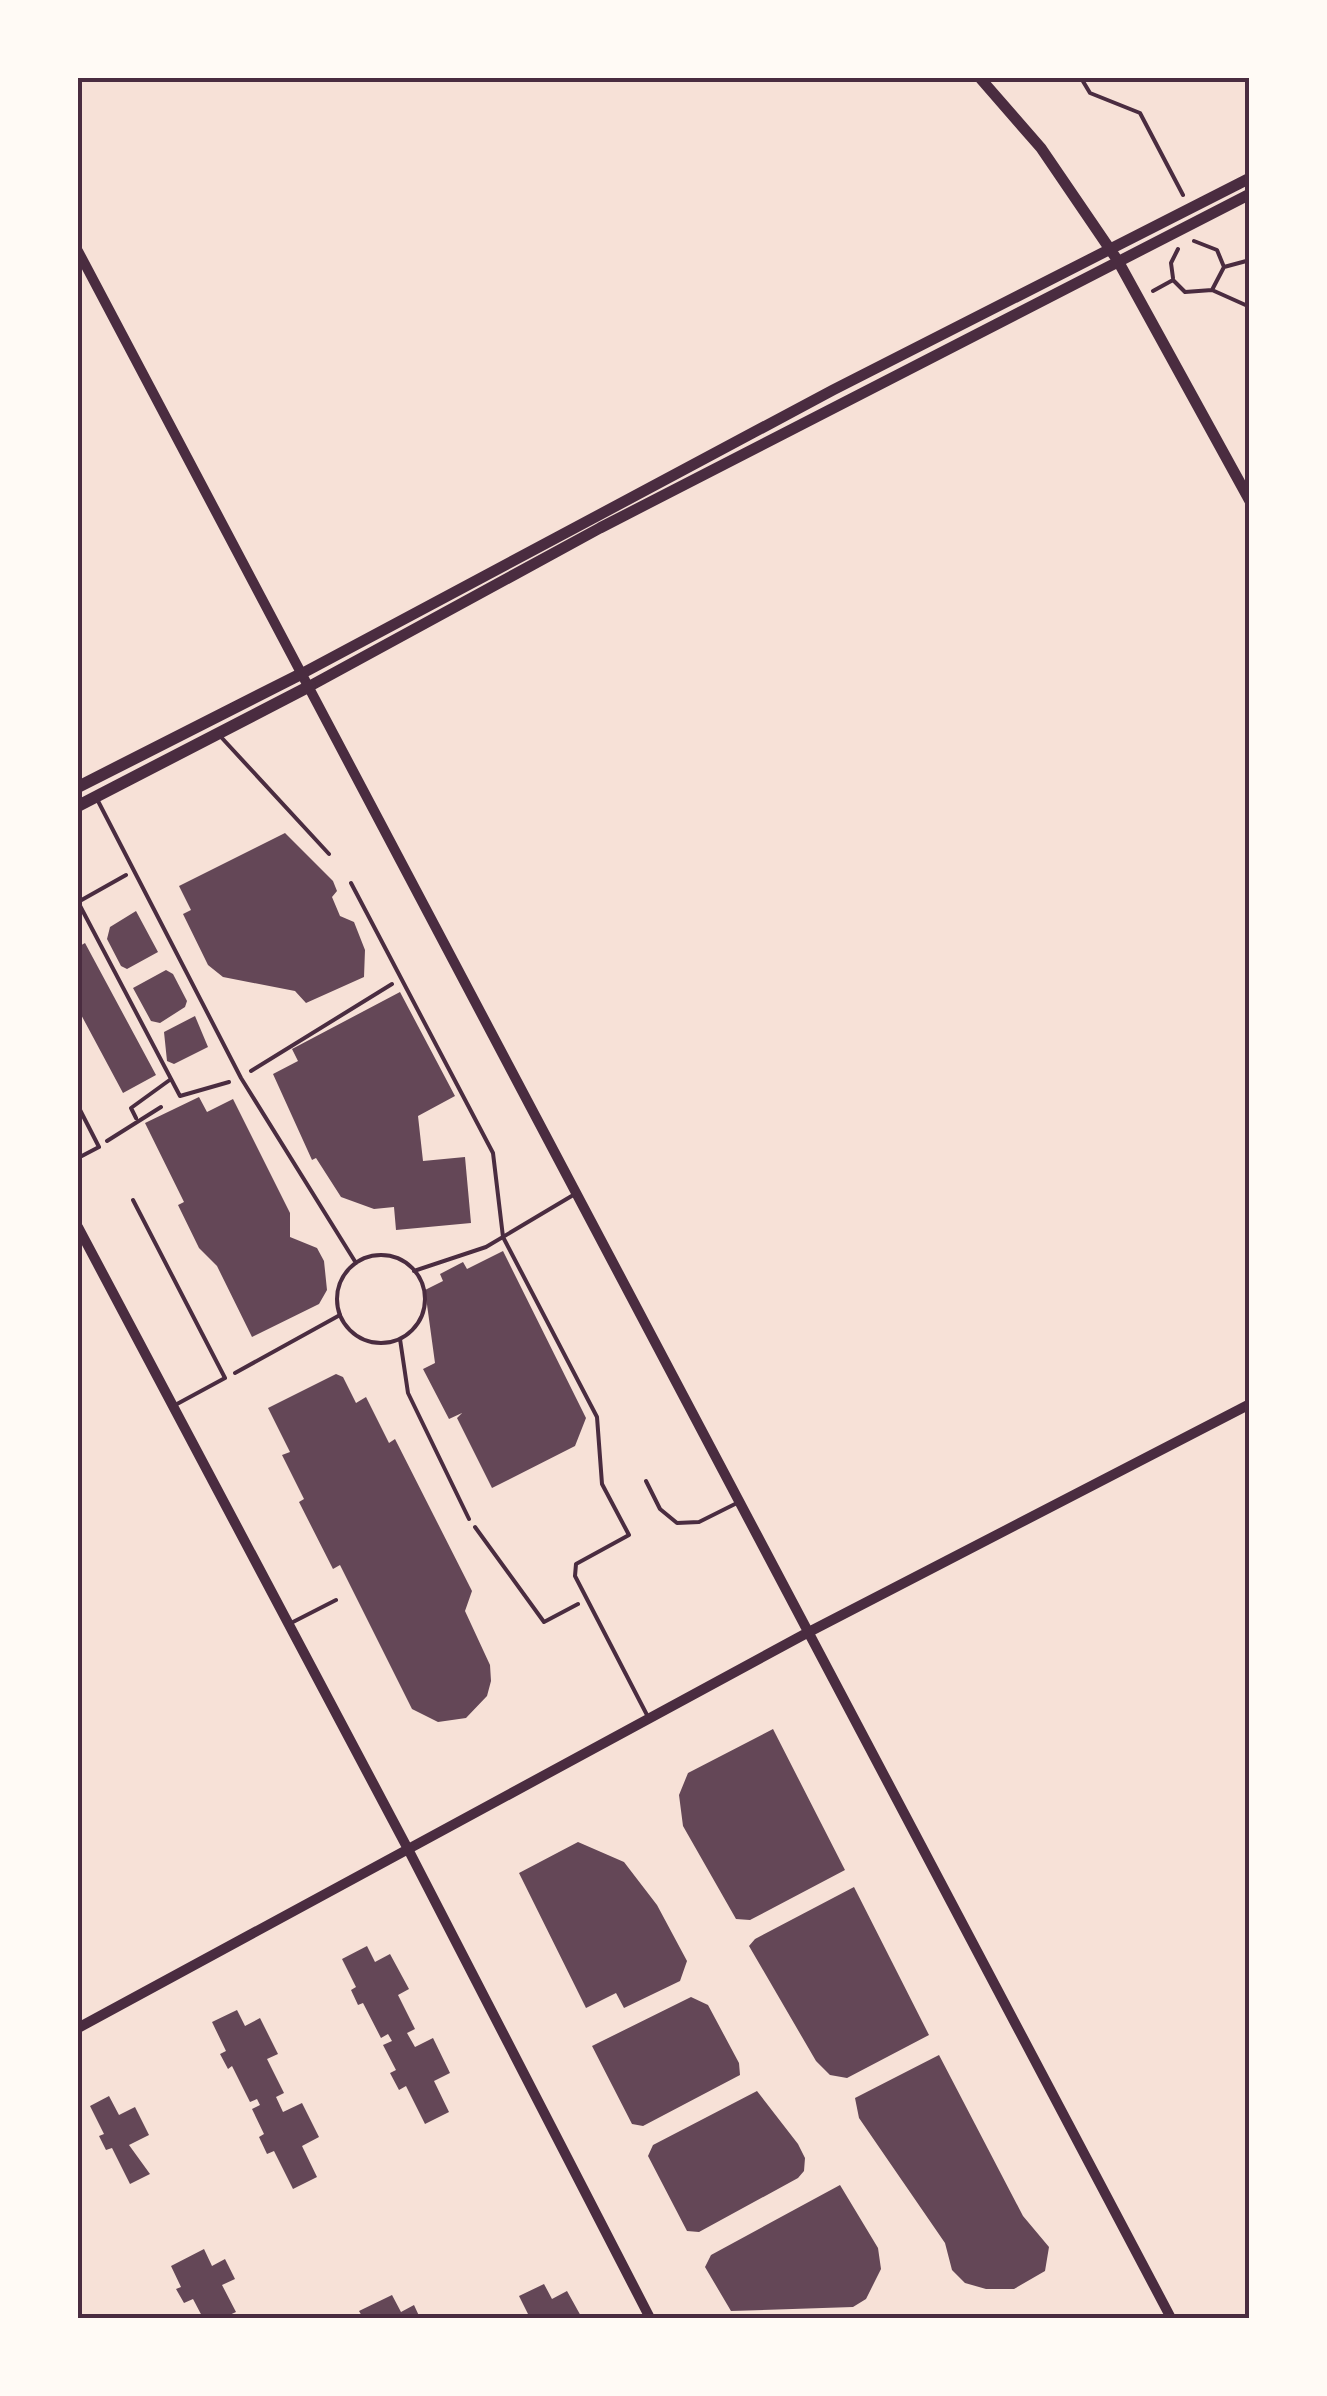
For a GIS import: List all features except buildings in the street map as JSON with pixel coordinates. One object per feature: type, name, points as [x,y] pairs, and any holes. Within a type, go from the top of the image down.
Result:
[{"type":"main road","points":[[980,78],[1041,148],[1118,261],[1250,501]]},
{"type":"main road","points":[[78,806],[218,734],[307,679],[833,390],[1250,178]]},
{"type":"main road","points":[[78,787],[307,679],[1250,194]]},
{"type":"street","points":[[78,251],[307,679],[805,1634],[1171,2318]]},
{"type":"street","points":[[78,1228],[409,1851],[650,2318]]},
{"type":"street","points":[[78,2028],[805,1634],[1250,1404]]},
{"type":"lane","points":[[218,734],[330,854]]},
{"type":"lane","points":[[96,796],[241,1078],[356,1263]]},
{"type":"lane","points":[[351,883],[493,1153],[503,1237],[597,1417],[602,1484],[629,1535],[576,1564],[575,1576],[649,1720]]},
{"type":"lane","points":[[78,1106],[99,1147],[78,1158]]},
{"type":"lane","points":[[414,1272],[503,1237],[576,1194]]},
{"type":"lane","points":[[134,1200],[225,1378],[172,1406]]},
{"type":"lane","points":[[383,1255],[398,1258],[414,1272],[424,1291],[425,1305],[412,1331],[400,1339],[372,1342],[358,1337],[340,1315],[339,1286],[356,1263],[383,1255]]},
{"type":"lane","points":[[400,1339],[408,1393],[469,1519]]},
{"type":"lane","points":[[646,1481],[660,1508],[677,1523],[700,1522],[737,1503]]},
{"type":"lane","points":[[288,1624],[336,1600]]},
{"type":"path","points":[[1081,78],[1090,93],[1140,113],[1190,208]]},
{"type":"path","points":[[1174,280],[1174,255],[1194,241],[1217,250],[1224,267]]},
{"type":"path","points":[[1212,290],[1224,267],[1250,260]]},
{"type":"path","points":[[1139,299],[1174,280]]},
{"type":"path","points":[[1174,280],[1194,294],[1212,290],[1250,307]]},
{"type":"path","points":[[134,870],[78,902],[180,1096],[241,1078],[401,978]]},
{"type":"path","points":[[137,1119],[131,1108],[171,1079]]},
{"type":"path","points":[[99,1147],[160,1107]]},
{"type":"path","points":[[225,1378],[340,1315]]},
{"type":"path","points":[[469,1519],[544,1622],[587,1599]]}]
